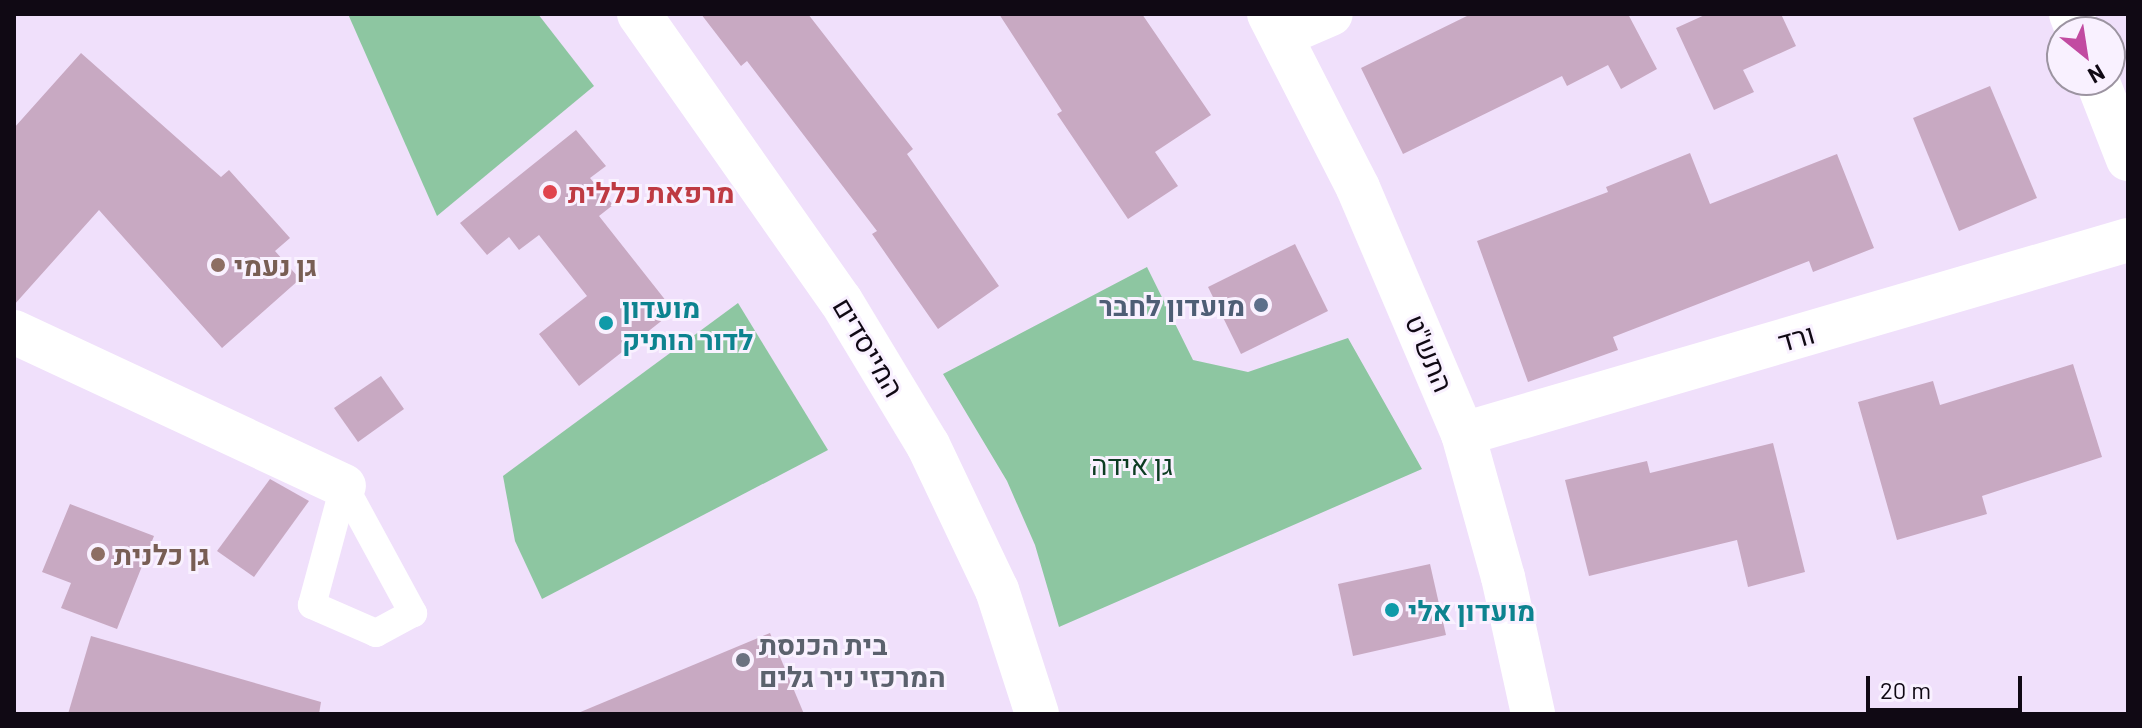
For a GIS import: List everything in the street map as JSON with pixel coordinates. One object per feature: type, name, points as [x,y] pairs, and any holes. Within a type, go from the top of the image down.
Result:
[{"type":"street","name":"המייסדים","points":[[639,14],[841,301],[928,445],[997,590],[1037,714]]},
{"type":"street","points":[[1276,25],[1331,14]]},
{"type":"street","name":"התש\"ט","points":[[1276,25],[1358,188],[1463,434],[1503,577],[1533,714]]},
{"type":"street","points":[[2103,96],[2128,159]]},
{"type":"street","name":"ורד","points":[[1463,434],[2128,240]]},
{"type":"street","points":[[14,332],[344,486]]},
{"type":"lane","points":[[344,486],[413,613],[376,633],[312,605],[344,486]]},
{"type":"green space","points":[[348,14],[538,14],[594,86],[437,216]]},
{"type":"green space","name":"גן אידה","points":[[1147,267],[1193,360],[1248,372],[1348,338],[1422,469],[1059,627],[1035,545],[1007,481],[943,374]]},
{"type":"green space","points":[[738,303],[828,450],[542,599],[515,541],[503,476]]},
{"type":"building","points":[[701,14],[808,14],[913,149],[907,154],[999,286],[938,329],[872,234],[877,231],[747,61],[741,66]]},
{"type":"building","points":[[999,14],[1142,14],[1211,115],[1155,152],[1178,186],[1128,219],[1057,114],[1062,111]]},
{"type":"building","points":[[1471,14],[1628,14],[1657,69],[1621,89],[1608,65],[1567,86],[1562,76],[1403,154],[1361,68]]},
{"type":"building","points":[[1707,14],[1781,14],[1796,46],[1743,70],[1754,92],[1714,110],[1676,28]]},
{"type":"building","points":[[81,53],[221,177],[229,170],[290,238],[275,251],[300,279],[222,348],[99,210],[14,305],[14,128]]},
{"type":"building","points":[[1990,86],[2037,198],[1959,231],[1913,118]]},
{"type":"building","points":[[576,130],[606,166],[590,178],[613,205],[599,216],[674,311],[579,386],[539,334],[587,296],[539,235],[519,250],[509,237],[487,255],[460,223]]},
{"type":"building","points":[[1690,153],[1710,204],[1837,154],[1874,248],[1813,272],[1809,261],[1613,337],[1618,350],[1528,382],[1477,241],[1608,192],[1606,187]]},
{"type":"building","points":[[1295,244],[1328,311],[1241,354],[1208,287]]},
{"type":"building","points":[[2073,364],[2102,457],[1982,496],[1987,514],[1897,540],[1858,402],[1933,381],[1940,405]]},
{"type":"building","points":[[381,376],[404,409],[358,442],[334,408]]},
{"type":"building","points":[[1773,443],[1805,572],[1748,587],[1737,540],[1589,576],[1565,480],[1647,461],[1650,473]]},
{"type":"building","points":[[270,479],[309,501],[254,577],[217,551]]},
{"type":"building","name":"גן כלנית","points":[[70,504],[154,536],[117,629],[61,608],[71,583],[42,572]]},
{"type":"building","name":"מועדון אלי","points":[[1430,564],[1446,635],[1353,656],[1338,584]]},
{"type":"building","name":"בית הכנסת המרכזי ניר גלים","points":[[770,633],[804,714],[578,714],[578,713]]},
{"type":"building","points":[[91,636],[321,702],[319,714],[68,714]]},
{"type":"place","name":"מרפאת כללית","points":[[550,192]]},
{"type":"place","name":"גן נעמי","points":[[218,265]]},
{"type":"place","name":"מועדון לחבר","points":[[1261,305]]},
{"type":"place","name":"מועדון לדור הותיק","points":[[606,323]]},
{"type":"place","name":"גן כלנית","points":[[98,554]]},
{"type":"place","name":"מועדון אלי","points":[[1392,610]]},
{"type":"place","name":"בית הכנסת המרכזי ניר גלים","points":[[743,660]]}]
